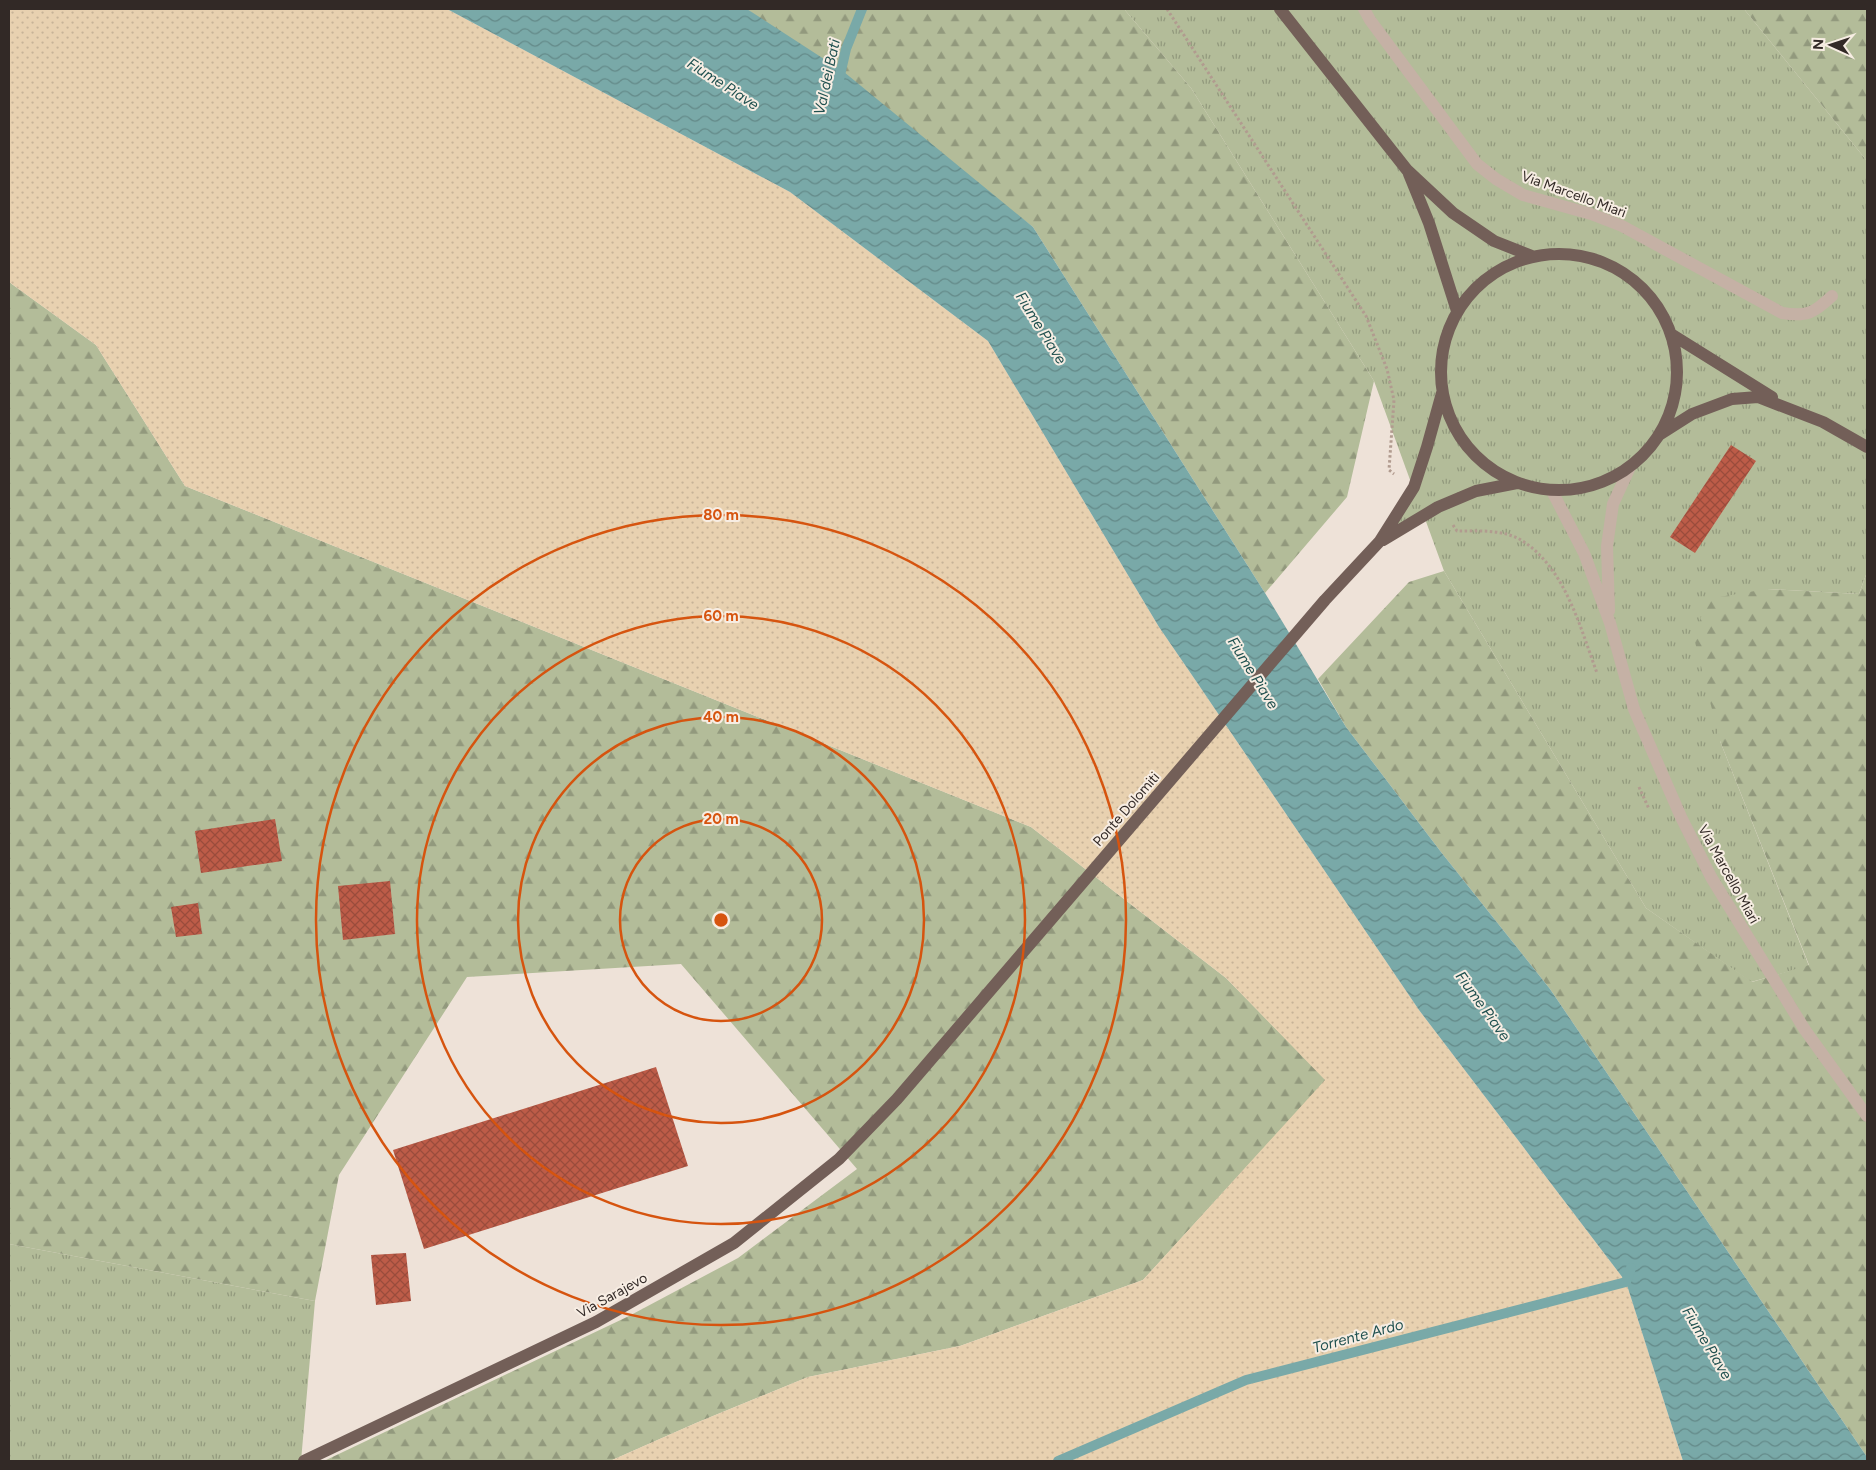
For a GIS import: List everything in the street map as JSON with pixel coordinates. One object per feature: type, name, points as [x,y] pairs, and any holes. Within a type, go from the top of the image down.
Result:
[{"type":"main road","name":"Via Marcello Miari","points":[[1280,9],[1407,170],[1461,218],[1494,240],[1532,256]]},
{"type":"main road","name":"Via Marcello Miari","points":[[1407,170],[1432,230],[1457,311]]},
{"type":"main road","name":"Via Marcello Miari","points":[[1554,253],[1575,254],[1596,259],[1616,268],[1634,280],[1650,296],[1662,314],[1671,334],[1676,355],[1677,376],[1672,407],[1659,435],[1646,453],[1630,467],[1594,485],[1573,490],[1552,491],[1516,483],[1482,463],[1456,431],[1442,393],[1440,371],[1442,350],[1448,330],[1457,311],[1471,292],[1489,276],[1509,264],[1532,256],[1554,253]]},
{"type":"main road","points":[[1671,334],[1793,411]]},
{"type":"main road","name":"Ponte Dolomiti","points":[[897,1099],[1325,600],[1380,541],[1414,487],[1442,393]]},
{"type":"main road","points":[[1659,435],[1692,414],[1732,399],[1758,397],[1822,422],[1867,447]]},
{"type":"main road","name":"Ponte Dolomiti","points":[[1380,541],[1438,507],[1476,491],[1516,483]]},
{"type":"main road","name":"Via Sarajevo","points":[[304,1461],[596,1322],[734,1244],[839,1159],[897,1099]]},
{"type":"street","name":"Via Marcello Miari","points":[[1364,9],[1370,20],[1477,164],[1496,179],[1523,195],[1591,214],[1622,226],[1782,312],[1799,315],[1815,311],[1832,296]]},
{"type":"street","name":"Via Marcello Miari","points":[[1610,623],[1607,546],[1613,504],[1630,467]]},
{"type":"street","name":"Via Marcello Miari","points":[[1552,491],[1584,553],[1610,623],[1634,708],[1681,817],[1711,877],[1805,1030],[1867,1116]]},
{"type":"path","points":[[1166,9],[1366,316],[1387,369],[1394,400],[1389,470],[1414,487]]},
{"type":"path","points":[[1438,507],[1457,531],[1493,531],[1520,540],[1547,562],[1568,598],[1599,679]]},
{"type":"path","points":[[1637,781],[1652,815]]},
{"type":"green space","points":[[747,9],[1124,9],[1191,88],[1374,381],[1347,497],[1265,593],[1033,227]]},
{"type":"green space","points":[[1124,9],[1744,9],[1867,161],[1867,572],[1859,594],[1767,589],[1720,741],[1809,966],[1751,982],[1646,908],[1444,571],[1424,516],[1380,541],[1413,488],[1374,381],[1191,88]]},
{"type":"green space","points":[[1744,9],[1867,9],[1867,161]]},
{"type":"green space","points":[[9,282],[96,345],[185,486],[1031,827],[1226,978],[1326,1080],[1143,1280],[960,1346],[808,1377],[610,1461],[324,1461],[629,1316],[738,1258],[857,1169],[681,964],[467,977],[339,1175],[315,1301],[9,1244]]},
{"type":"green space","points":[[1444,571],[1646,908],[1752,982],[1809,965],[1720,741],[1694,638],[1707,599],[1767,589],[1859,594],[1867,572],[1867,1457],[1550,989],[1441,852],[1346,727],[1318,679],[1409,582]]},
{"type":"green space","points":[[9,1244],[315,1301],[301,1461],[9,1461]]},
{"type":"sand","points":[[9,9],[447,9],[790,192],[988,341],[1159,627],[1419,1010],[1626,1282],[1683,1461],[610,1461],[808,1377],[960,1346],[1143,1280],[1325,1080],[1226,978],[1031,827],[185,486],[96,345],[9,282]]},
{"type":"water","name":"Fiume Piave","points":[[447,9],[747,9],[844,72],[1033,227],[1265,593],[1346,727],[1441,852],[1550,989],[1867,1457],[1867,1461],[1683,1461],[1626,1282],[1419,1010],[1159,627],[988,341],[790,192]]},
{"type":"building","points":[[1731,445],[1756,461],[1695,553],[1670,537]]},
{"type":"building","points":[[275,819],[282,861],[201,873],[195,831]]},
{"type":"building","points":[[390,881],[395,934],[343,940],[338,886]]},
{"type":"building","points":[[198,903],[202,934],[176,937],[171,907]]},
{"type":"building","points":[[656,1067],[688,1166],[424,1249],[393,1150]]},
{"type":"building","points":[[406,1253],[411,1301],[376,1305],[371,1255]]},
{"type":"waterway","name":"Val dei Bati","points":[[838,84],[846,49],[862,9]]},
{"type":"waterway","name":"Torrente Ardo","points":[[1058,1461],[1246,1380],[1626,1282],[1631,1268]]}]
